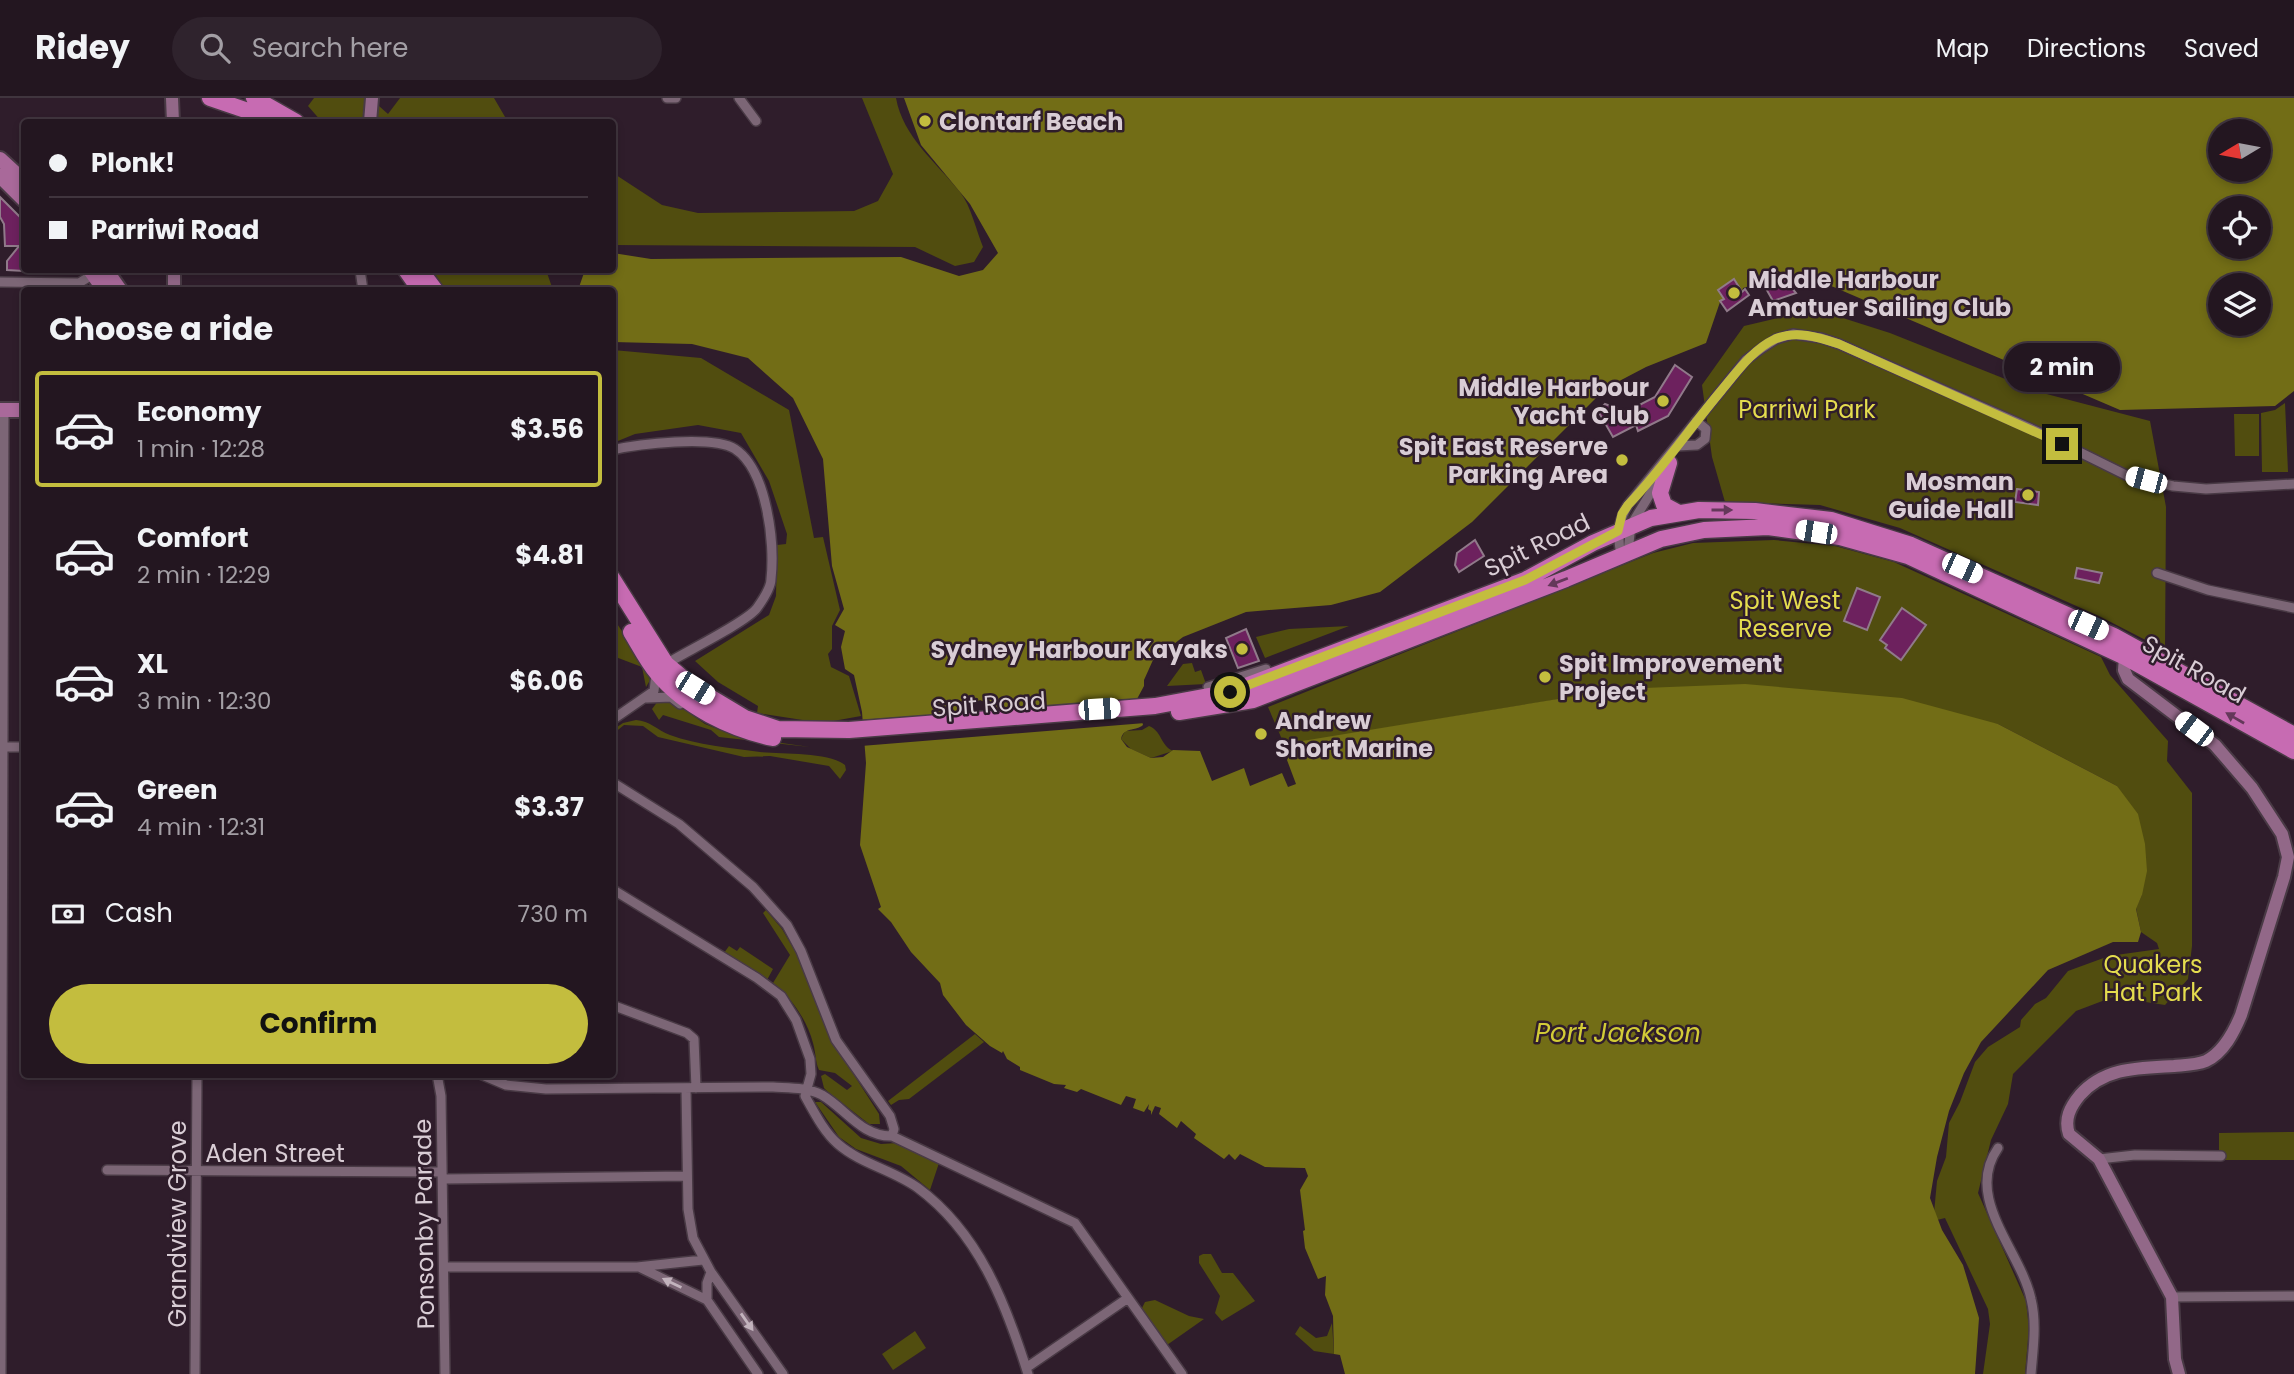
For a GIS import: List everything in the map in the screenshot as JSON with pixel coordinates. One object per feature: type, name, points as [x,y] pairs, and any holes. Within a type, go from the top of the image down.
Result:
[{"type":"highway","points":[[210,98],[266,119]]},
{"type":"highway","points":[[254,98],[291,119]]},
{"type":"highway","points":[[1673,453],[1660,493],[1664,505],[1676,512]]},
{"type":"highway","name":"Spit Road","points":[[1155,710],[1230,692],[1294,670],[1525,580],[1625,528],[1676,512],[1755,511],[1831,520],[1912,545],[2114,636],[2294,735]]},
{"type":"highway","name":"Spit Road","points":[[661,668],[687,699],[732,726],[776,739],[797,741],[850,734],[1155,710],[1206,709],[1253,699],[1566,579],[1625,553],[1683,534],[1734,527],[1799,529],[1850,539],[1908,556],[2125,657],[2294,751]]},
{"type":"highway","points":[[616,585],[661,668]]},
{"type":"highway","points":[[616,604],[661,668],[759,724],[795,731],[850,734]]},
{"type":"main road","points":[[0,159],[21,178]]},
{"type":"main road","points":[[0,176],[21,197]]},
{"type":"main road","points":[[100,273],[117,287]]},
{"type":"main road","points":[[2,410],[21,410]]},
{"type":"street","points":[[172,98],[173,119]]},
{"type":"street","points":[[370,119],[372,98]]},
{"type":"street","points":[[667,98],[676,98]]},
{"type":"street","points":[[739,98],[756,121]]},
{"type":"street","points":[[0,282],[79,283],[95,273]]},
{"type":"street","points":[[1625,553],[1625,528],[1696,421],[1746,360],[1776,339],[1793,334],[1808,335],[1839,344],[2043,433],[2126,475],[2173,486],[2206,489],[2294,484]]},
{"type":"street","points":[[1,1374],[4,747],[2,410]]},
{"type":"street","points":[[1625,553],[1622,514],[1673,453],[1697,445],[1705,439],[1706,429],[1696,421]]},
{"type":"street","points":[[616,449],[653,443],[701,442],[733,448],[752,465],[765,501],[772,582],[756,610],[661,668],[656,686],[647,698],[616,717]]},
{"type":"street","points":[[2157,573],[2208,590],[2294,608]]},
{"type":"street","points":[[2125,657],[2124,670],[2128,679],[2215,745],[2252,788],[2282,834],[2288,857],[2241,1015],[2222,1048],[2202,1063],[2111,1073],[2085,1090],[2074,1102],[2067,1116],[2069,1135],[2099,1158],[2172,1297],[2175,1359],[2179,1374]]},
{"type":"street","points":[[1209,687],[1266,669]]},
{"type":"street","points":[[647,698],[671,697],[711,723],[732,726]]},
{"type":"street","points":[[4,747],[21,747]]},
{"type":"street","points":[[616,785],[688,831],[753,887],[787,925],[802,951],[836,1040],[890,1116],[893,1132]]},
{"type":"street","points":[[616,891],[757,978],[781,996],[796,1020],[807,1050],[811,1068],[805,1096],[812,1110],[836,1143],[918,1188],[961,1227],[987,1269],[1027,1371],[1128,1298]]},
{"type":"street","points":[[616,1006],[687,1033],[694,1039],[696,1088]]},
{"type":"street","name":"Grandview Grove","points":[[195,1374],[197,1078]]},
{"type":"street","name":"Ponsonby Parade","points":[[438,1078],[441,1096],[445,1374]]},
{"type":"street","points":[[492,1078],[523,1088],[806,1089],[821,1095],[872,1133],[893,1132],[1075,1223],[1182,1374]]},
{"type":"street","points":[[686,1088],[686,1176],[693,1238],[710,1272],[783,1374]]},
{"type":"street","points":[[1998,1149],[1994,1154],[1985,1192],[2031,1297],[2035,1329],[2031,1374]]},
{"type":"street","points":[[2099,1158],[2135,1155],[2221,1156]]},
{"type":"street","name":"Aden Street","points":[[107,1170],[442,1176],[686,1176]]},
{"type":"street","points":[[444,1267],[637,1267],[703,1260]]},
{"type":"street","points":[[637,1267],[707,1300],[758,1374]]},
{"type":"street","points":[[707,1300],[706,1283],[710,1272]]},
{"type":"street","points":[[2172,1297],[2294,1296]]},
{"type":"street","points":[[2170,1374],[2175,1359]]},
{"type":"green space","points":[[314,98],[370,98],[388,114],[400,98],[494,98],[506,119],[319,119],[308,106]]},
{"type":"green space","points":[[862,98],[896,98],[913,137],[967,204],[983,247],[974,262],[955,266],[915,247],[616,245],[616,175],[662,205],[698,213],[854,211],[878,201],[893,174]]},
{"type":"green space","points":[[434,273],[547,273],[552,287],[444,287]]},
{"type":"green space","name":"Parriwi Park","points":[[1802,305],[1890,333],[2035,391],[2150,421],[2166,507],[2165,650],[2099,616],[1900,528],[1820,505],[1725,502],[1712,457],[1702,385],[1744,326],[1782,317]]},
{"type":"green space","points":[[616,350],[701,358],[789,410],[814,538],[823,537],[840,610],[832,626],[832,649],[828,654],[831,667],[849,676],[861,716],[822,723],[757,713],[758,706],[718,682],[695,661],[769,615],[776,596],[777,545],[786,544],[787,534],[769,481],[741,433],[698,425],[635,434],[616,442]]},
{"type":"green space","points":[[2285,403],[2288,472],[2262,472],[2261,413],[2275,410]]},
{"type":"green space","points":[[2234,414],[2259,414],[2259,456],[2235,456]]},
{"type":"green space","name":"Spit West Reserve","points":[[1774,540],[1835,546],[1894,562],[2101,657],[2110,675],[2168,741],[2167,761],[2192,793],[2192,946],[2188,979],[2165,1005],[2113,997],[2076,1011],[2013,1074],[2008,1104],[1991,1140],[1978,1193],[2026,1301],[2029,1328],[2025,1374],[1983,1374],[1990,1324],[1988,1309],[1945,1218],[1937,1220],[1934,1213],[1937,1181],[1946,1157],[1949,1123],[1975,1062],[1988,1047],[2020,1027],[2021,1020],[2035,1004],[2046,998],[2068,971],[2109,956],[2159,949],[2157,943],[2141,932],[2136,908],[2142,895],[2117,786],[1998,724],[1619,689],[1284,744],[1268,707],[1653,553],[1693,543]]},
{"type":"green space","points":[[616,622],[652,677],[646,687],[642,667],[616,657]]},
{"type":"green space","points":[[1349,626],[1265,658],[1256,637],[1289,629]]},
{"type":"green space","points":[[1192,663],[1195,672],[1201,670],[1206,684],[1167,686],[1183,664]]},
{"type":"green space","points":[[658,701],[672,701],[705,724],[738,737],[810,747],[719,737],[711,730],[663,715],[659,720],[652,709]]},
{"type":"green space","points":[[641,721],[670,735],[714,746],[828,758],[845,765],[846,770],[840,779],[829,766],[770,756],[744,757],[658,737],[643,726],[624,725],[616,732],[616,728],[623,723]]},
{"type":"green space","points":[[1149,726],[1173,751],[1151,758],[1131,749],[1121,739],[1125,731],[1142,730]]},
{"type":"green space","points":[[766,910],[782,929],[804,966],[838,1050],[879,1114],[880,1124],[869,1124],[824,1088],[821,1076],[825,1074],[847,1090],[852,1086],[835,1073],[819,1070],[810,1034],[802,1018],[792,1002],[773,983],[790,955],[763,913]]},
{"type":"green space","points":[[729,946],[737,951],[740,947],[773,969],[767,980],[724,953]]},
{"type":"green space","points":[[975,1034],[984,1042],[909,1099],[899,1100],[891,1105],[888,1101]]},
{"type":"green space","points":[[815,1102],[821,1102],[861,1138],[881,1144],[898,1143],[939,1163],[930,1190],[901,1166],[856,1149],[839,1137]]},
{"type":"green space","points":[[2294,1132],[2294,1160],[2219,1160],[2219,1133]]},
{"type":"green space","points":[[1211,1254],[1222,1273],[1233,1273],[1255,1301],[1222,1321],[1215,1313],[1220,1296],[1199,1263],[1199,1256]]},
{"type":"green space","points":[[1155,1300],[1189,1316],[1204,1319],[1167,1345],[1141,1310],[1145,1302]]},
{"type":"green space","points":[[1332,1323],[1334,1354],[1314,1351],[1295,1334],[1300,1326],[1316,1338],[1327,1336]]},
{"type":"green space","points":[[915,1331],[926,1348],[893,1370],[882,1354]]},
{"type":"water","name":"Port Jackson","points":[[904,98],[2294,98],[2294,391],[2275,406],[2120,410],[1815,279],[1796,278],[1778,271],[1773,277],[1770,273],[1761,278],[1763,282],[1743,288],[1742,292],[1733,280],[1718,290],[1724,299],[1720,302],[1706,343],[1646,367],[1606,388],[1472,522],[1380,592],[1331,605],[1246,612],[1183,637],[1153,660],[1137,699],[1143,725],[1125,732],[1121,739],[1127,747],[1151,758],[1163,757],[1173,750],[1200,751],[1212,781],[1244,768],[1250,786],[1282,773],[1288,787],[1296,784],[1284,744],[1619,689],[1745,684],[1902,698],[1998,724],[2117,786],[2138,814],[2145,844],[2147,871],[2136,909],[2141,932],[2138,942],[2113,942],[2048,970],[1981,1042],[1964,1073],[1949,1111],[1937,1157],[1930,1198],[1942,1230],[1963,1265],[1979,1318],[1975,1374],[1345,1374],[1340,1355],[1334,1354],[1333,1316],[1325,1295],[1326,1276],[1318,1279],[1305,1248],[1300,1190],[1308,1176],[1305,1168],[1265,1167],[1240,1154],[1235,1160],[1229,1154],[1224,1159],[1194,1138],[1196,1134],[1181,1121],[1177,1128],[1159,1114],[1161,1108],[1155,1106],[1151,1115],[1149,1104],[1144,1112],[1133,1108],[1136,1099],[1126,1096],[1121,1105],[1081,1089],[1077,1092],[1064,1088],[1066,1085],[1054,1084],[1020,1070],[1020,1067],[1007,1059],[1003,1051],[1002,1053],[990,1046],[966,1025],[943,995],[940,983],[911,952],[891,922],[878,909],[881,907],[860,845],[866,763],[862,712],[854,675],[845,669],[841,647],[845,631],[835,625],[844,609],[832,566],[823,459],[793,398],[748,358],[692,344],[616,342],[616,287],[579,287],[584,273],[616,273],[616,253],[651,259],[901,257],[959,276],[983,270],[998,253],[970,204],[921,145]]},
{"type":"pier","points":[[1142,699],[1145,723],[861,746],[859,720],[973,712],[973,705],[980,700],[989,704],[990,710]]},
{"type":"building","points":[[0,197],[21,218],[21,271],[7,270],[7,261],[19,246],[5,246],[4,224],[0,217]]},
{"type":"building","points":[[1782,276],[1796,293],[1773,301],[1764,285]]},
{"type":"building","name":"Middle Harbour Amatuer Sailing Club","points":[[1734,279],[1742,292],[1745,289],[1749,295],[1727,311],[1720,301],[1724,299],[1718,290]]},
{"type":"building","name":"Middle Harbour Yacht Club","points":[[1675,365],[1692,377],[1668,416],[1638,431],[1636,425],[1613,437],[1598,411],[1605,404],[1626,412],[1655,397]]},
{"type":"building","name":"Mosman Guide Hall","points":[[2017,489],[2039,492],[2038,505],[2015,502]]},
{"type":"building","points":[[1475,540],[1484,556],[1459,572],[1455,565],[1457,553]]},
{"type":"building","points":[[2077,568],[2102,573],[2099,583],[2075,578]]},
{"type":"building","points":[[1857,588],[1880,597],[1867,630],[1844,621]]},
{"type":"building","points":[[1902,608],[1926,625],[1901,660],[1885,648],[1887,645],[1880,640]]},
{"type":"building","name":"Sydney Harbour Kayaks","points":[[1246,629],[1259,661],[1238,668],[1226,638]]},
{"type":"place","name":"Clontarf Beach","points":[[925,121]]},
{"type":"place","name":"Middle Harbour Amatuer Sailing Club","points":[[1734,293]]},
{"type":"place","name":"Middle Harbour Yacht Club","points":[[1663,401]]},
{"type":"place","name":"Spit East Reserve Parking Area","points":[[1622,460]]},
{"type":"place","name":"Mosman Guide Hall","points":[[2028,495]]},
{"type":"place","name":"Sydney Harbour Kayaks","points":[[1242,649]]},
{"type":"place","name":"Spit Improvement Project","points":[[1545,677]]},
{"type":"place","name":"Andrew Short Marine","points":[[1261,734]]},
{"type":"route","points":[[1230,692],[1294,670],[1525,580],[1618,531],[1622,514],[1628,505],[1746,360],[1776,339],[1793,334],[1808,335],[1839,344],[2043,433],[2062,444]]},
{"type":"park label","name":"Quakers Hat Park","points":[[2153,978]]}]
